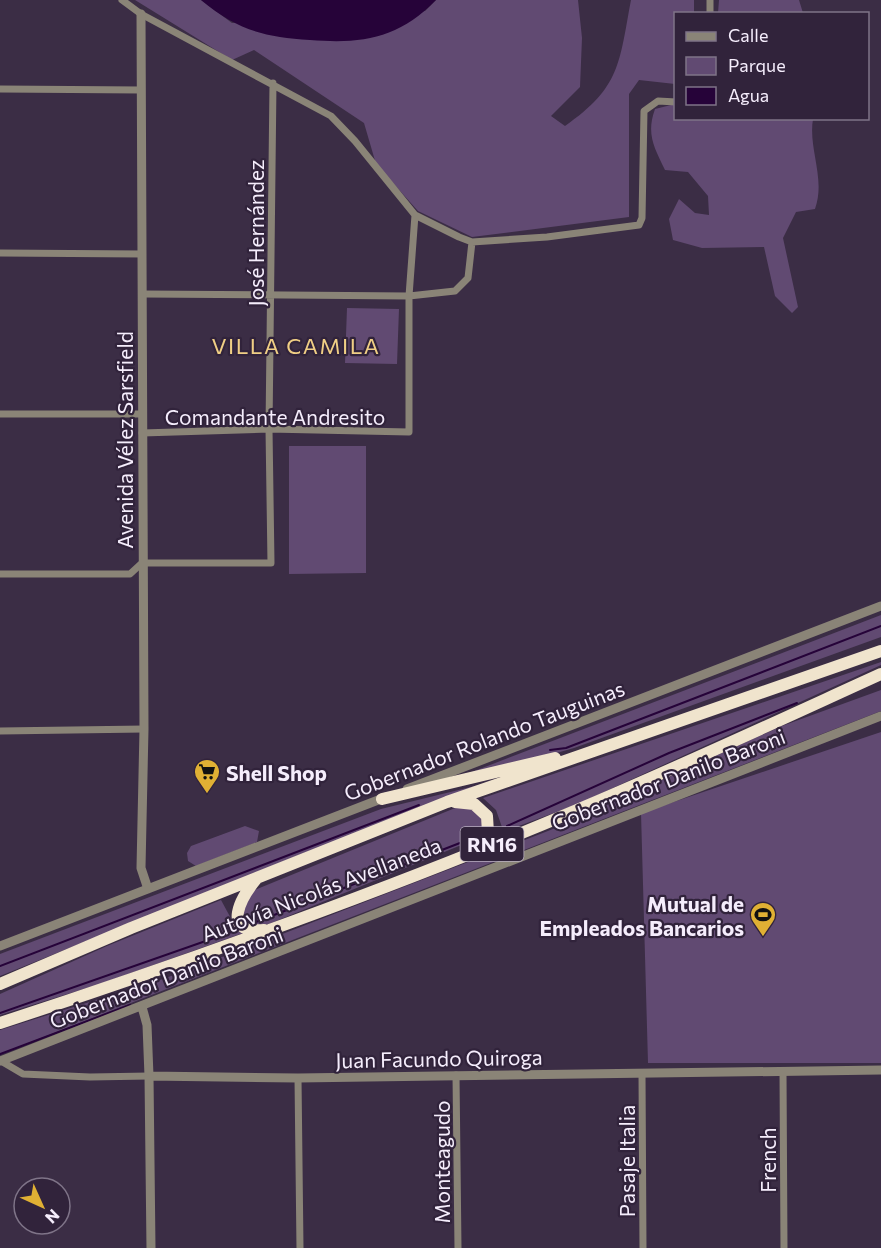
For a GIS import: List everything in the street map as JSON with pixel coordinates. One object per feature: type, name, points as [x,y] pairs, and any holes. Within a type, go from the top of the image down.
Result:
[{"type":"highway","points":[[792,682],[881,644]]},
{"type":"highway","name":"Autovía Nicolás Avellaneda","points":[[0,984],[258,877],[447,802],[881,651]]},
{"type":"highway","name":"Autovía Nicolás Avellaneda","points":[[0,1023],[142,976],[464,856],[578,810],[881,674]]},
{"type":"highway","points":[[835,695],[881,679]]},
{"type":"highway","points":[[382,798],[614,742]]},
{"type":"highway","points":[[447,802],[474,804],[485,812],[489,820],[486,837],[464,856]]},
{"type":"highway","points":[[258,877],[239,903],[238,920],[253,931],[274,928]]},
{"type":"street","points":[[122,0],[141,14],[331,116],[355,141],[415,215],[472,242],[547,237],[639,225],[642,218],[644,111],[658,101],[674,102]]},
{"type":"street","name":"Avenida Vélez Sarsfield","points":[[141,14],[144,729],[141,868],[148,889]]},
{"type":"street","name":"José Hernández","points":[[142,563],[271,562],[268,429],[272,297],[273,83]]},
{"type":"street","points":[[0,89],[141,90]]},
{"type":"street","points":[[409,296],[415,215]]},
{"type":"street","points":[[143,294],[272,297],[409,296],[455,291],[468,278],[472,242]]},
{"type":"street","points":[[0,253],[142,254]]},
{"type":"street","name":"Comandante Andresito","points":[[142,433],[268,429],[409,432],[409,296]]},
{"type":"street","name":"Comandante Andresito","points":[[0,414],[142,414]]},
{"type":"street","points":[[0,574],[130,574],[142,563]]},
{"type":"street","name":"Gobernador Rolando Tauguinas","points":[[0,946],[881,606]]},
{"type":"street","name":"Gobernador Danilo Baroni","points":[[0,1061],[881,716]]},
{"type":"street","points":[[0,731],[144,729]]},
{"type":"street","points":[[142,1007],[147,1025],[152,1248]]},
{"type":"street","name":"Juan Facundo Quiroga","points":[[0,1061],[23,1074],[90,1077],[298,1078],[881,1070]]},
{"type":"street","name":"French","points":[[783,1071],[784,1248]]},
{"type":"street","name":"Pasaje Italia","points":[[642,1073],[643,1248]]},
{"type":"street","name":"Monteagudo","points":[[456,1076],[458,1248]]},
{"type":"street","points":[[298,1078],[300,1248]]},
{"type":"green space","points":[[135,0],[201,0],[232,23],[425,11],[436,0],[578,0],[582,38],[580,87],[551,116],[565,126],[597,99],[607,86],[620,57],[631,0],[694,0],[694,12],[674,12],[674,84],[639,80],[629,94],[629,217],[472,237],[418,211],[376,164],[364,123],[254,50],[232,60]]},
{"type":"green space","points":[[719,0],[799,0],[803,12],[718,12]]},
{"type":"green space","points":[[674,104],[674,120],[813,120],[813,141],[819,186],[815,209],[796,212],[783,238],[798,307],[792,313],[775,296],[764,247],[702,248],[673,240],[669,219],[679,199],[695,213],[709,215],[708,196],[688,172],[665,170],[652,140],[651,126],[655,109]]},
{"type":"green space","points":[[347,308],[399,309],[397,364],[345,363]]},
{"type":"green space","points":[[289,446],[366,446],[366,573],[289,574]]},
{"type":"green space","points":[[881,615],[881,637],[574,748],[417,793]]},
{"type":"green space","points":[[881,662],[881,665],[578,804],[508,830],[503,830],[496,810],[483,798]]},
{"type":"green space","points":[[881,690],[881,711],[0,1054],[0,1030],[163,979],[246,948],[553,829],[782,726]]},
{"type":"green space","name":"Mutual de Empleados Bancarios","points":[[881,732],[881,1063],[648,1063],[641,813]]},
{"type":"green space","points":[[487,783],[299,855],[0,976],[0,954],[381,809]]},
{"type":"green space","points":[[460,806],[467,806],[482,817],[483,829],[476,839],[269,924],[255,925],[247,920],[241,909],[250,892]]},
{"type":"green space","points":[[245,826],[259,831],[257,842],[196,866],[188,861],[187,853],[191,846]]},
{"type":"green space","points":[[221,900],[234,924],[246,932],[103,983],[0,1015],[0,994],[107,946]]},
{"type":"water","points":[[201,0],[436,0],[422,13],[393,31],[363,39],[329,41],[279,37],[252,30],[227,18]]},
{"type":"waterway","points":[[550,750],[566,748],[881,626]]},
{"type":"waterway","points":[[507,826],[669,753],[797,703]]},
{"type":"waterway","points":[[0,966],[419,805]]},
{"type":"waterway","points":[[256,922],[478,836]]},
{"type":"waterway","points":[[0,1013],[237,930]]},
{"type":"waterway","points":[[0,1054],[130,1005]]},
{"type":"place","name":"Shell Shop","points":[[207,795]]},
{"type":"place","name":"Mutual de Empleados Bancarios","points":[[763,938]]},
{"type":"district","name":"VILLA CAMILA","points":[[296,345]]}]
